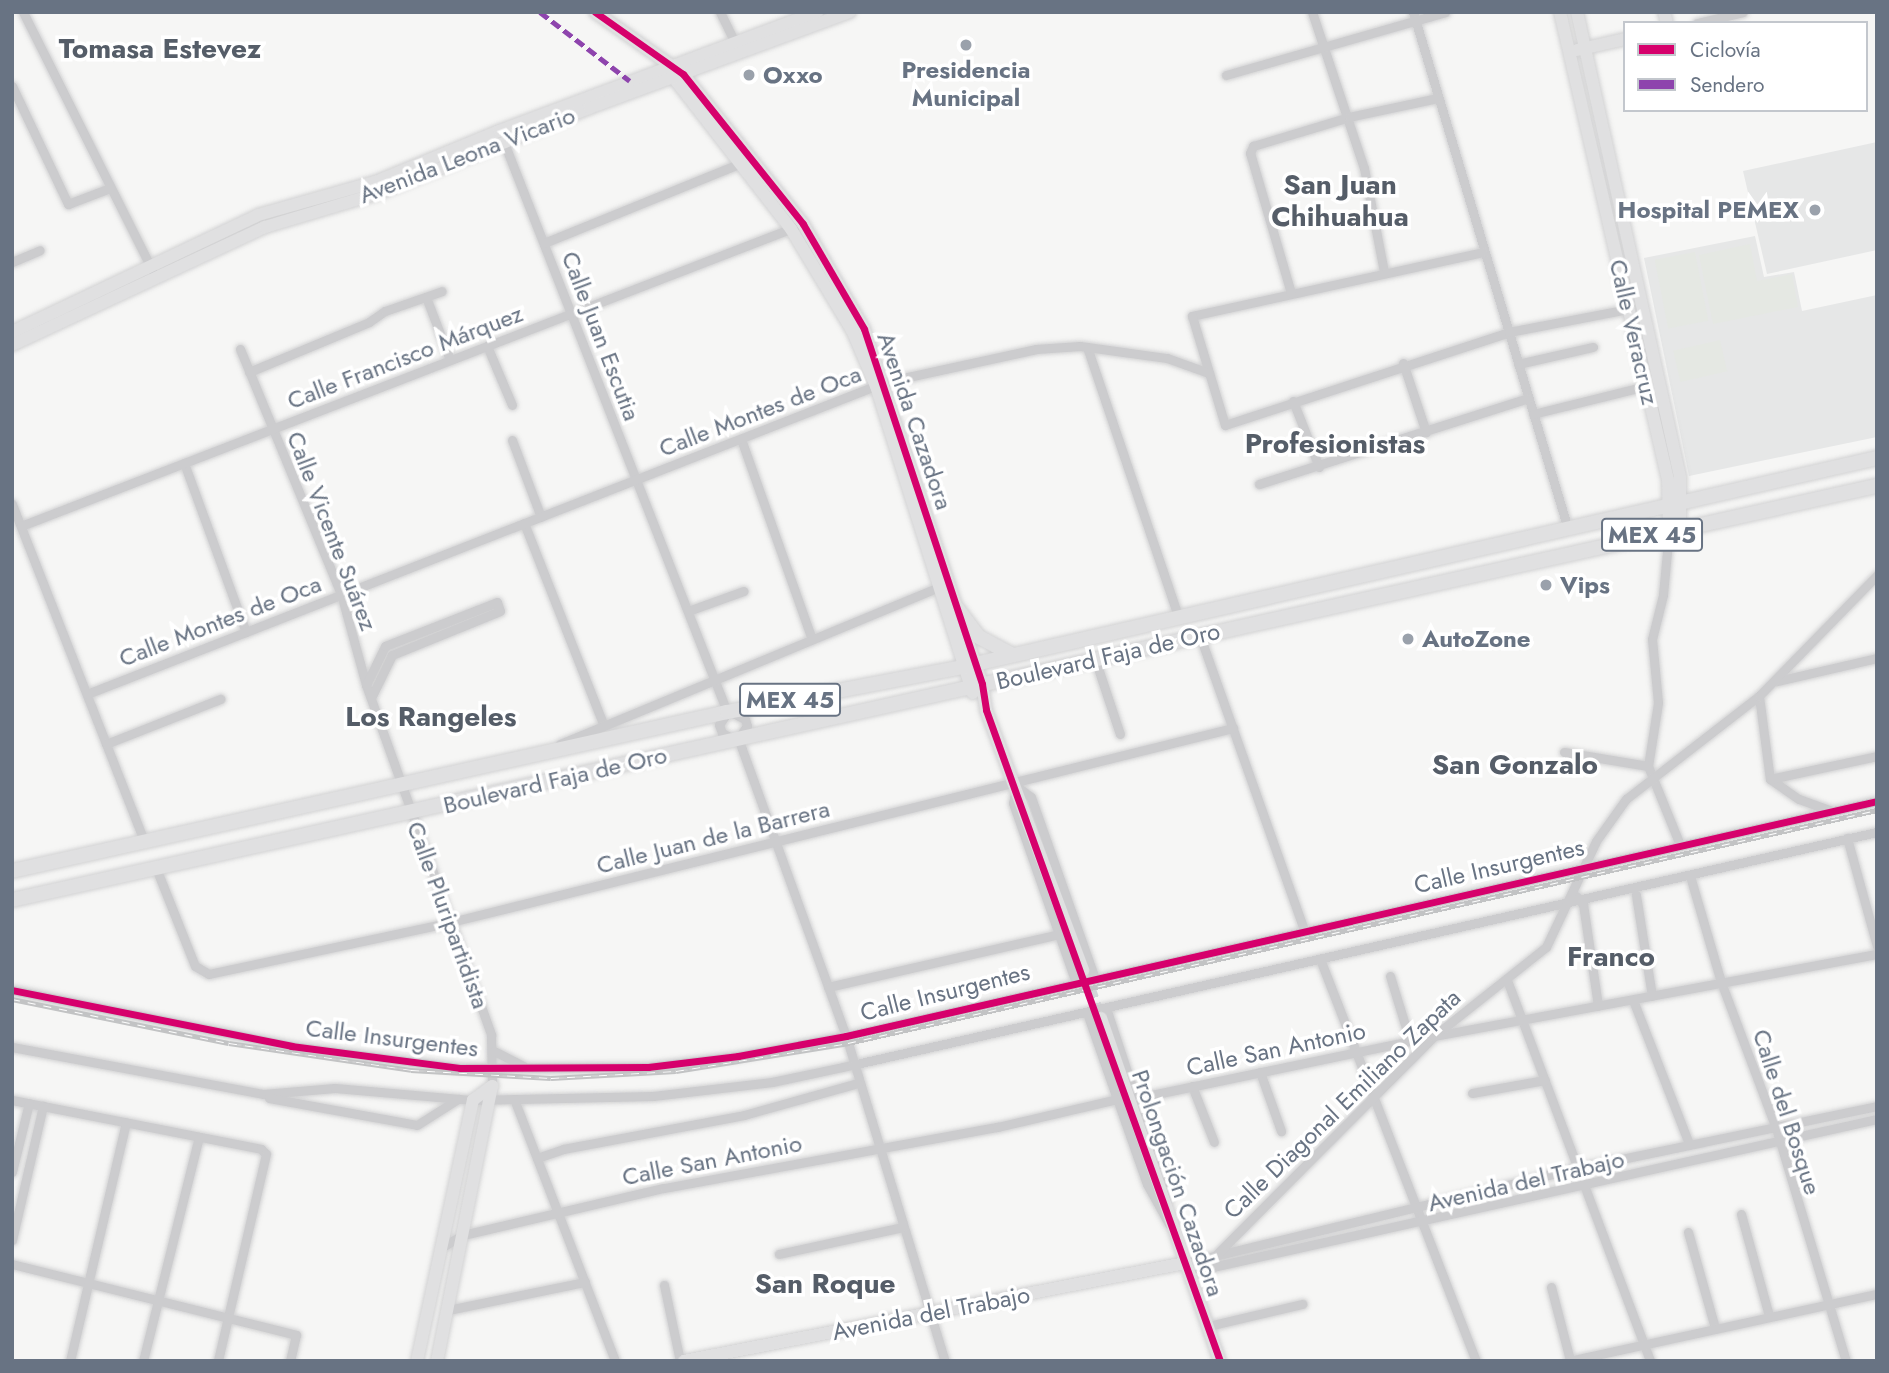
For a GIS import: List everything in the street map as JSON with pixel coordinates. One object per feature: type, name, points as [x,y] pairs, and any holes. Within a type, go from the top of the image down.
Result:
[{"type":"main road","name":"Boulevard Faja de Oro","points":[[12,871],[727,712],[969,665],[1422,559],[1877,458]]},
{"type":"main road","name":"Boulevard Faja de Oro","points":[[12,900],[1877,486]]},
{"type":"main road","points":[[1422,559],[1428,585]]},
{"type":"main road","points":[[957,608],[979,637],[1011,654]]},
{"type":"street","points":[[23,12],[157,280]]},
{"type":"street","name":"Avenida Cazadora","points":[[595,12],[672,70],[797,226],[880,384],[957,608],[969,665]]},
{"type":"street","points":[[720,12],[738,49]]},
{"type":"street","name":"Avenida Leona Vicario","points":[[738,49],[817,12]]},
{"type":"street","name":"Avenida Leona Vicario","points":[[14,339],[199,244],[279,207],[375,182],[672,70],[850,12]]},
{"type":"street","points":[[1312,12],[1364,168],[1384,272]]},
{"type":"street","points":[[1226,75],[1323,47],[1414,16],[1446,12]]},
{"type":"street","name":"Calle Veracruz","points":[[1560,12],[1646,386],[1676,502]]},
{"type":"street","name":"Calle Veracruz","points":[[1577,12],[1676,502],[1675,530]]},
{"type":"street","points":[[1705,21],[1743,12]]},
{"type":"street","points":[[1414,16],[1567,526]]},
{"type":"street","points":[[1569,52],[1623,39]]},
{"type":"street","points":[[12,86],[68,204],[110,187]]},
{"type":"street","name":"Avenida Cazadora","points":[[691,93],[739,164],[797,226]]},
{"type":"street","points":[[1291,293],[1250,153],[1253,146],[1349,117],[1438,98]]},
{"type":"street","name":"Avenida Leona Vicario","points":[[14,339],[157,280],[296,214],[379,193],[501,136]]},
{"type":"street","name":"Calle Juan Escutia","points":[[501,136],[727,712]]},
{"type":"street","points":[[544,243],[739,164]]},
{"type":"street","name":"Calle Francisco Márquez","points":[[21,526],[797,226]]},
{"type":"street","points":[[199,244],[205,257]]},
{"type":"street","points":[[14,258],[40,250]]},
{"type":"street","points":[[1483,252],[1192,316],[1225,425],[1403,363],[1509,332],[1629,309]]},
{"type":"street","points":[[249,372],[442,291]]},
{"type":"street","points":[[426,297],[450,360]]},
{"type":"street","points":[[487,346],[512,405]]},
{"type":"street","points":[[1518,364],[1593,346]]},
{"type":"street","points":[[1087,347],[1178,616]]},
{"type":"street","name":"Calle Montes de Oca","points":[[87,694],[880,384],[1036,349],[1087,347],[1167,358],[1209,373]]},
{"type":"street","name":"Calle Vicente Suárez","points":[[240,349],[341,594],[366,685],[401,786]]},
{"type":"street","points":[[1403,363],[1426,432]]},
{"type":"street","name":"Avenida Cazadora","points":[[880,384],[937,588],[969,665]]},
{"type":"street","points":[[1533,414],[1646,386]]},
{"type":"street","points":[[1259,484],[1528,398]]},
{"type":"street","points":[[1293,401],[1319,467]]},
{"type":"street","points":[[741,439],[812,639]]},
{"type":"street","points":[[512,440],[541,517]]},
{"type":"street","points":[[184,463],[246,632]]},
{"type":"street","points":[[12,504],[144,841]]},
{"type":"street","points":[[524,523],[604,726]]},
{"type":"street","points":[[1675,530],[1653,639],[1658,703],[1650,771],[1680,845]]},
{"type":"street","name":"Calle Diagonal Emiliano Zapata","points":[[1188,1268],[1212,1256],[1434,1037],[1546,947],[1568,902],[1578,899],[1584,867],[1615,812],[1650,771],[1759,696],[1877,575]]},
{"type":"street","points":[[530,756],[937,588]]},
{"type":"street","points":[[688,611],[744,591]]},
{"type":"street","points":[[366,685],[385,646],[438,631],[500,611],[497,602],[438,631],[392,655],[371,698]]},
{"type":"street","points":[[1200,636],[1304,929]]},
{"type":"street","points":[[1775,681],[1877,658]]},
{"type":"street","points":[[1095,659],[1120,734]]},
{"type":"street","points":[[969,665],[1084,975]]},
{"type":"street","points":[[1759,696],[1770,779],[1799,799],[1832,811]]},
{"type":"street","points":[[106,744],[220,699]]},
{"type":"street","points":[[727,712],[745,719],[747,726],[737,738],[722,733],[719,725],[727,712]]},
{"type":"street","name":"Calle Juan de la Barrera","points":[[156,868],[201,972],[451,922],[775,841],[1015,785],[1233,728]]},
{"type":"street","points":[[737,738],[846,1036],[852,1065],[945,1361]]},
{"type":"street","points":[[1564,752],[1650,771]]},
{"type":"street","points":[[1770,779],[1877,756]]},
{"type":"street","points":[[1015,785],[1013,803],[1059,934],[1084,975]]},
{"type":"street","name":"Calle Pluripartidista","points":[[401,786],[451,922],[494,1051],[490,1100],[437,1361]]},
{"type":"street","points":[[1799,799],[1801,818]]},
{"type":"street","name":"Calle Insurgentes","points":[[12,990],[291,1045],[494,1069],[648,1067],[846,1036],[1084,975],[1304,929],[1877,801]]},
{"type":"street","name":"Calle Insurgentes","points":[[1578,899],[1877,832]]},
{"type":"street","points":[[1847,838],[1877,946]]},
{"type":"street","name":"Calle del Bosque","points":[[1690,876],[1721,982],[1776,1128],[1846,1361]]},
{"type":"street","points":[[1636,895],[1652,996]]},
{"type":"street","points":[[1578,899],[1598,1006]]},
{"type":"street","name":"Calle Insurgentes","points":[[12,1048],[246,1093],[335,1088],[473,1100],[653,1096],[772,1082],[1087,1013],[1103,1013],[1320,959],[1568,902]]},
{"type":"street","points":[[828,987],[1059,934]]},
{"type":"street","name":"Calle San Antonio","points":[[1137,1098],[1410,1041],[1877,954]]},
{"type":"street","points":[[1320,959],[1476,1361]]},
{"type":"street","points":[[1390,976],[1410,1041]]},
{"type":"street","points":[[1507,980],[1650,1361]]},
{"type":"street","points":[[1633,1000],[1689,1144]]},
{"type":"street","points":[[1087,1013],[1147,1184],[1172,1228]]},
{"type":"street","points":[[1103,1013],[1137,1098],[1164,1177],[1172,1228]]},
{"type":"street","name":"Prolongación Cazadora","points":[[1103,1013],[1172,1228],[1220,1361]]},
{"type":"street","points":[[494,1051],[535,1069]]},
{"type":"street","points":[[1260,1072],[1281,1131]]},
{"type":"street","points":[[1472,1093],[1545,1080]]},
{"type":"street","points":[[537,1158],[563,1149],[744,1115],[858,1083]]},
{"type":"street","points":[[417,1361],[473,1100],[492,1086]]},
{"type":"street","points":[[1192,1086],[1214,1142]]},
{"type":"street","points":[[246,1093],[417,1125],[459,1098]]},
{"type":"street","points":[[514,1099],[615,1361]]},
{"type":"street","name":"Calle San Antonio","points":[[442,1247],[463,1235],[558,1212],[1117,1099]]},
{"type":"street","points":[[12,1100],[261,1149],[266,1154],[218,1361]]},
{"type":"street","points":[[12,1172],[29,1103]]},
{"type":"street","points":[[12,1240],[43,1106]]},
{"type":"street","name":"Avenida del Trabajo","points":[[1188,1268],[1212,1256],[1416,1206],[1578,1168],[1877,1106]]},
{"type":"street","name":"Avenida del Trabajo","points":[[682,1361],[930,1313],[1188,1268],[1421,1220],[1877,1119]]},
{"type":"street","points":[[70,1361],[127,1122]]},
{"type":"street","points":[[143,1361],[199,1137]]},
{"type":"street","points":[[1741,1213],[1769,1316]]},
{"type":"street","points":[[779,1254],[903,1227]]},
{"type":"street","points":[[1688,1232],[1715,1328]]},
{"type":"street","points":[[12,1264],[296,1335],[290,1361]]},
{"type":"street","points":[[447,1310],[585,1282]]},
{"type":"street","points":[[664,1285],[682,1361]]},
{"type":"street","points":[[1551,1287],[1570,1361],[1877,1294]]},
{"type":"street","points":[[1208,1325],[1302,1304]]},
{"type":"shaded area","name":"Hospital PEMEX","points":[[1877,142],[1877,250],[1767,274],[1743,171]]},
{"type":"shaded area","points":[[1755,236],[1764,277],[1794,272],[1802,311],[1877,295],[1877,437],[1689,476],[1644,258]]},
{"type":"shaded area","points":[[1750,244],[1757,281],[1792,274],[1798,307],[1713,324],[1699,255]]},
{"type":"shaded area","points":[[1695,252],[1708,321],[1668,329],[1655,260]]},
{"type":"shaded area","points":[[1720,340],[1727,371],[1680,382],[1673,351]]},
{"type":"tunnel","points":[[1083,970],[1100,1018]]},
{"type":"railway","points":[[12,999],[229,1043],[411,1070],[551,1078],[676,1071],[848,1043],[1877,810]]},
{"type":"marked path","points":[[540,12],[630,81]]},
{"type":"cycle path","points":[[595,12],[683,74],[803,224],[864,329],[982,684],[986,710],[1220,1361]]},
{"type":"cycle path","points":[[12,990],[291,1046],[460,1068],[648,1067],[738,1056],[846,1036],[1877,801]]},
{"type":"place","name":"Presidencia Municipal","points":[[966,45]]},
{"type":"place","name":"Oxxo","points":[[749,75]]},
{"type":"place","name":"Hospital PEMEX","points":[[1815,210]]},
{"type":"place","name":"Vips","points":[[1546,585]]},
{"type":"place","name":"AutoZone","points":[[1408,639]]},
{"type":"district","name":"Tomasa Estevez","points":[[160,49]]},
{"type":"district","name":"San Juan Chihuahua","points":[[1340,201]]},
{"type":"district","name":"Profesionistas","points":[[1335,444]]},
{"type":"district","name":"Los Rangeles","points":[[431,717]]},
{"type":"district","name":"San Gonzalo","points":[[1515,765]]},
{"type":"district","name":"Franco","points":[[1611,957]]},
{"type":"district","name":"San Roque","points":[[825,1284]]}]
